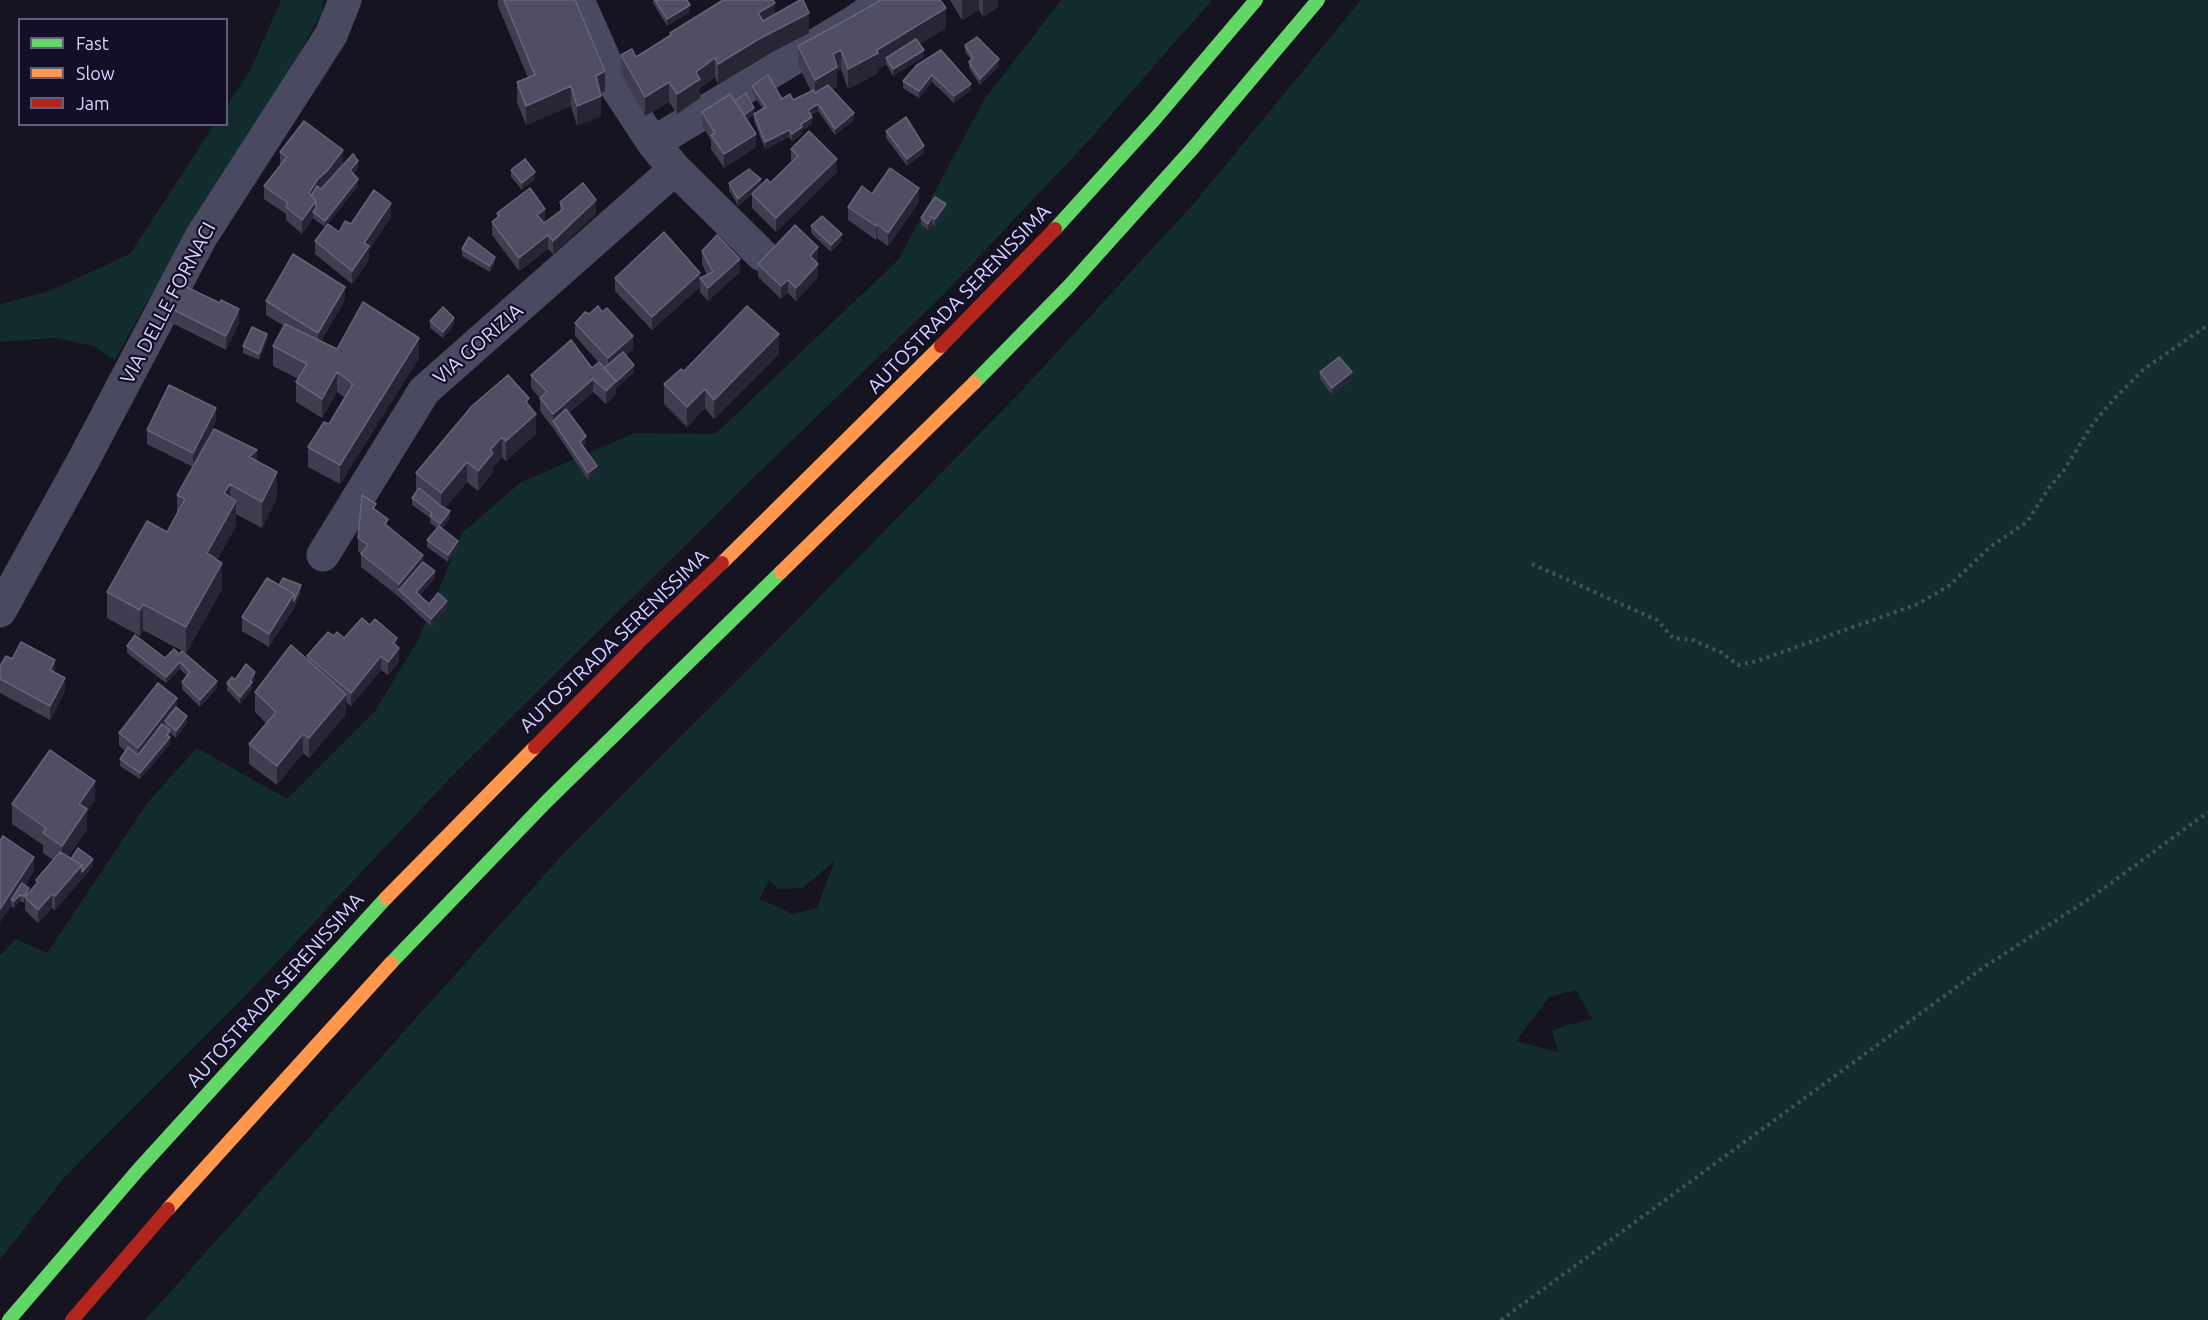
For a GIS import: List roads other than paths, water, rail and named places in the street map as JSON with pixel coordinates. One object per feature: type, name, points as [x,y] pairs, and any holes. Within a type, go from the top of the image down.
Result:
[{"type":"highway","name":"AUTOSTRADA SERENISSIMA","points":[[9,1320],[138,1170],[385,899],[640,641],[807,481],[1032,255],[1154,120],[1256,0]]},
{"type":"highway","points":[[72,1320],[181,1193],[423,928],[555,793],[939,418],[1069,286],[1193,148],[1318,0]]},
{"type":"street","name":"VIA DELLE FORNACI","points":[[0,611],[83,461],[201,237],[331,34],[345,0]]},
{"type":"street","points":[[578,0],[617,88],[653,143],[675,169],[762,255]]},
{"type":"street","points":[[653,143],[854,22],[885,0]]},
{"type":"street","name":"VIA GORIZIA","points":[[322,555],[424,392],[675,169]]}]
